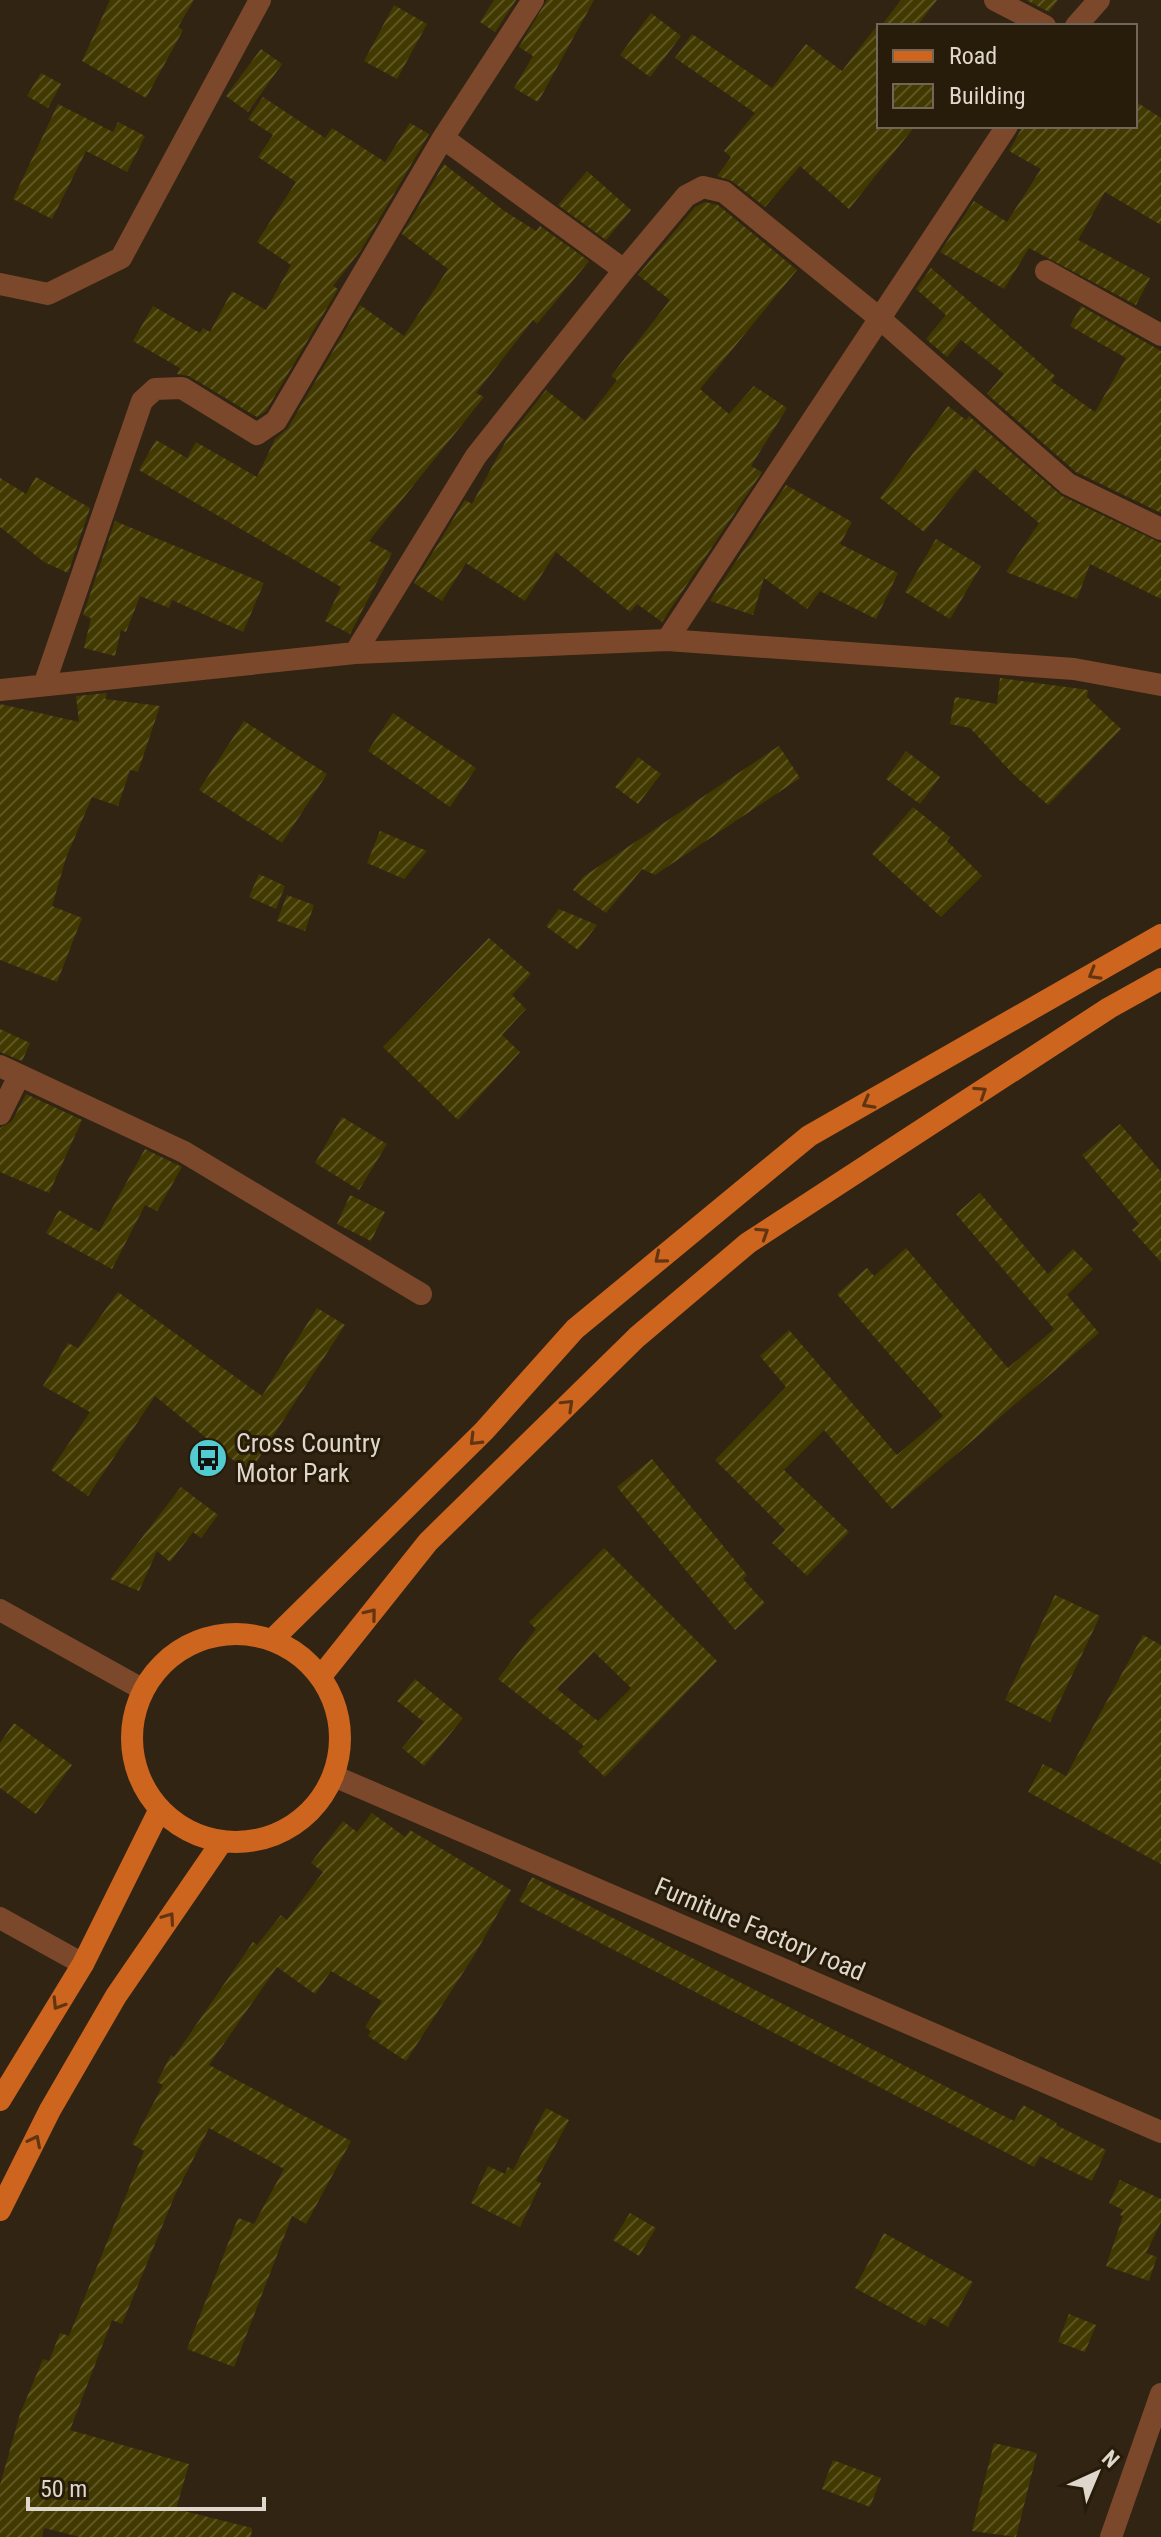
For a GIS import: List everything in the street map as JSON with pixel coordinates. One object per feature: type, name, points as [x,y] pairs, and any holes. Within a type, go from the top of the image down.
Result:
[{"type":"main road","points":[[273,1639],[484,1431],[575,1329],[809,1136],[1161,935]]},
{"type":"main road","points":[[322,1675],[428,1542],[637,1337],[748,1243],[1109,1008],[1161,979]]},
{"type":"main road","points":[[223,1633],[273,1639],[300,1654],[322,1675],[342,1724],[336,1777],[290,1831],[221,1843],[187,1832],[159,1811],[136,1774],[131,1731],[142,1689],[176,1651],[223,1633]]},
{"type":"main road","points":[[0,2100],[83,1964],[159,1811]]},
{"type":"main road","points":[[0,2210],[50,2110],[116,1996],[221,1843]]},
{"type":"street","points":[[0,284],[48,294],[121,258],[260,0]]},
{"type":"street","points":[[44,685],[142,401],[155,389],[182,388],[257,434],[276,421],[443,138],[533,0]]},
{"type":"street","points":[[995,0],[1041,24]]},
{"type":"street","points":[[1078,24],[1099,0]]},
{"type":"street","points":[[667,640],[1006,128]]},
{"type":"street","points":[[443,138],[624,270]]},
{"type":"street","points":[[355,653],[476,456],[686,196],[703,187],[724,192],[878,317],[1068,484],[1161,529]]},
{"type":"street","points":[[1046,271],[1161,335]]},
{"type":"street","points":[[0,690],[355,653],[667,640],[1074,669],[1161,685]]},
{"type":"street","points":[[0,1114],[10,1071],[184,1152],[421,1294]]},
{"type":"street","points":[[0,1610],[142,1689]]},
{"type":"street","name":"Furniture Factory road","points":[[336,1777],[1161,2132]]},
{"type":"street","points":[[0,1918],[83,1964]]},
{"type":"street","points":[[1111,2537],[1161,2394]]},
{"type":"building","points":[[110,0],[194,0],[178,27],[183,30],[146,98],[82,61]]},
{"type":"building","points":[[494,0],[516,0],[495,32],[480,22]]},
{"type":"building","points":[[547,0],[594,0],[538,102],[514,88],[533,56],[519,47]]},
{"type":"building","points":[[901,0],[937,0],[919,24],[883,24]]},
{"type":"building","points":[[1026,0],[1058,0],[1049,12]]},
{"type":"building","points":[[394,5],[427,24],[397,79],[364,61]]},
{"type":"building","points":[[651,13],[681,36],[650,77],[620,55]]},
{"type":"building","points":[[877,26],[877,128],[913,128],[849,209],[800,166],[765,207],[732,181],[717,176],[731,157],[724,151],[755,113],[675,58],[692,34],[772,88],[806,44],[842,71]]},
{"type":"building","points":[[261,49],[282,64],[248,112],[226,96]]},
{"type":"building","points":[[41,73],[61,84],[48,108],[27,96]]},
{"type":"building","points":[[263,97],[325,138],[332,128],[385,162],[410,123],[429,134],[361,250],[333,286],[338,289],[266,411],[257,417],[189,376],[177,374],[180,368],[133,341],[153,306],[200,333],[203,328],[210,332],[232,291],[266,310],[291,265],[257,242],[296,182],[258,157],[273,135],[248,119]]},
{"type":"building","points":[[1137,102],[1161,118],[1161,225],[1105,192],[1078,240],[1150,278],[1136,305],[1029,248],[1004,289],[940,252],[974,201],[1007,222],[1041,169],[1009,151],[1022,128],[1137,128]]},
{"type":"building","points":[[58,104],[113,132],[118,122],[145,136],[127,172],[86,151],[52,219],[13,199]]},
{"type":"building","points":[[444,164],[503,210],[536,231],[540,226],[589,261],[537,324],[533,320],[476,393],[484,397],[369,541],[392,553],[350,634],[325,621],[341,587],[139,470],[156,440],[187,458],[196,442],[257,477],[275,439],[288,428],[360,305],[404,336],[448,269],[402,234]]},
{"type":"building","points":[[587,171],[631,210],[606,240],[558,205]]},
{"type":"building","points":[[705,202],[718,205],[797,270],[700,389],[729,414],[754,386],[787,408],[751,466],[762,472],[662,622],[637,604],[630,612],[556,552],[525,601],[466,563],[442,601],[414,583],[465,500],[472,504],[506,441],[546,390],[585,421],[617,380],[611,376],[670,300],[638,275],[695,207]]},
{"type":"building","points":[[931,268],[1055,376],[1051,381],[1095,412],[1126,358],[1070,326],[1081,306],[1161,351],[1161,513],[1076,472],[987,394],[1004,374],[961,340],[947,357],[926,339],[946,315],[916,289]]},
{"type":"building","points":[[948,406],[966,420],[969,416],[1062,496],[1161,543],[1161,599],[1090,564],[1077,599],[1006,572],[1039,523],[975,469],[924,532],[880,498]]},
{"type":"building","points":[[36,477],[90,508],[68,573],[44,562],[0,527],[0,478],[26,494]]},
{"type":"building","points":[[786,485],[852,522],[840,544],[898,573],[876,619],[820,591],[807,609],[764,578],[753,615],[710,601]]},
{"type":"building","points":[[115,521],[264,583],[243,632],[172,600],[169,608],[140,596],[126,632],[121,630],[115,656],[84,648],[91,618],[83,615]]},
{"type":"building","points":[[936,539],[981,566],[950,619],[905,592]]},
{"type":"building","points":[[1000,678],[1088,690],[1087,697],[1121,729],[1048,805],[1013,774],[970,728],[950,724],[955,697],[997,704]]},
{"type":"building","points":[[107,693],[105,699],[160,706],[138,772],[130,770],[118,806],[92,797],[66,858],[52,906],[82,918],[57,982],[0,960],[0,704],[79,722],[76,696]]},
{"type":"building","points":[[393,713],[476,768],[450,807],[368,751]]},
{"type":"building","points":[[244,721],[327,774],[282,843],[199,790]]},
{"type":"building","points":[[779,746],[800,778],[655,875],[642,869],[606,913],[573,890],[583,877]]},
{"type":"building","points":[[906,751],[940,777],[920,804],[886,779]]},
{"type":"building","points":[[638,757],[661,774],[638,804],[615,787]]},
{"type":"building","points":[[913,807],[950,837],[947,841],[982,876],[941,917],[872,854]]},
{"type":"building","points":[[380,831],[427,851],[404,879],[367,863]]},
{"type":"building","points":[[259,874],[285,886],[276,909],[249,897]]},
{"type":"building","points":[[287,895],[314,905],[305,931],[277,921]]},
{"type":"building","points":[[559,909],[597,925],[578,950],[546,926]]},
{"type":"building","points":[[489,938],[531,974],[512,995],[526,1009],[502,1035],[520,1052],[458,1120],[383,1047]]},
{"type":"building","points":[[0,1029],[30,1043],[22,1061],[0,1052]]},
{"type":"building","points":[[26,1094],[82,1120],[49,1193],[0,1172],[0,1128],[12,1121]]},
{"type":"building","points":[[342,1117],[387,1144],[359,1190],[315,1163]]},
{"type":"building","points":[[1120,1124],[1161,1172],[1161,1262],[1132,1230],[1139,1224],[1082,1155]]},
{"type":"building","points":[[145,1149],[182,1167],[157,1211],[145,1205],[112,1269],[46,1233],[59,1210],[99,1232]]},
{"type":"building","points":[[980,1193],[1048,1274],[1073,1249],[1093,1269],[1067,1295],[1099,1333],[892,1509],[824,1430],[784,1470],[849,1532],[807,1576],[772,1543],[785,1530],[715,1460],[786,1387],[760,1356],[789,1330],[897,1455],[943,1416],[837,1294],[867,1268],[874,1276],[906,1248],[1008,1368],[1054,1329],[956,1214]]},
{"type":"building","points":[[350,1195],[385,1212],[371,1241],[337,1224]]},
{"type":"building","points":[[118,1292],[262,1396],[317,1308],[345,1325],[249,1473],[155,1396],[88,1496],[51,1470],[90,1412],[43,1386],[68,1343],[78,1348]]},
{"type":"building","points":[[652,1459],[747,1575],[743,1579],[765,1603],[735,1630],[617,1487]]},
{"type":"building","points":[[181,1487],[218,1515],[201,1538],[193,1532],[170,1562],[157,1551],[139,1591],[110,1579]]},
{"type":"building","points":[[604,1548],[717,1661],[605,1777],[578,1752],[584,1746],[498,1679],[536,1629],[529,1622]],"holes":[[[594,1652],[631,1688],[598,1721],[557,1689]]]},
{"type":"building","points":[[1055,1595],[1100,1616],[1050,1722],[1005,1700]]},
{"type":"building","points":[[1143,1635],[1161,1645],[1161,1864],[1028,1792],[1043,1764],[1066,1776]]},
{"type":"building","points":[[415,1679],[463,1718],[424,1766],[402,1748],[424,1722],[397,1701]]},
{"type":"building","points":[[14,1723],[72,1765],[36,1814],[0,1788],[0,1743]]},
{"type":"building","points":[[372,1813],[405,1837],[410,1830],[511,1890],[475,1954],[406,2061],[368,2036],[371,2031],[365,2027],[382,2001],[331,1971],[315,1994],[277,1967],[209,2065],[351,2141],[306,2224],[292,2216],[234,2367],[187,2349],[238,2218],[254,2224],[284,2169],[209,2128],[175,2195],[122,2324],[112,2320],[70,2430],[189,2464],[176,2509],[252,2528],[251,2537],[80,2537],[44,2528],[42,2537],[0,2537],[0,2485],[20,2414],[43,2359],[49,2361],[60,2333],[69,2336],[144,2151],[132,2144],[163,2085],[157,2082],[171,2055],[174,2057],[253,1942],[257,1945],[281,1915],[287,1920],[323,1872],[311,1863],[343,1821],[357,1832]]},
{"type":"building","points":[[532,1877],[1014,2121],[1023,2105],[1057,2123],[1106,2150],[1092,2181],[1040,2156],[1034,2167],[519,1901]]},
{"type":"building","points":[[546,2108],[569,2120],[536,2181],[541,2183],[520,2227],[471,2203],[488,2166],[505,2174],[508,2167],[513,2170]]},
{"type":"building","points":[[1120,2180],[1161,2199],[1161,2222],[1146,2253],[1157,2257],[1149,2281],[1106,2266],[1123,2216],[1120,2215],[1123,2210],[1109,2203]]},
{"type":"building","points":[[630,2213],[656,2228],[639,2256],[613,2240]]},
{"type":"building","points":[[884,2233],[973,2282],[948,2327],[930,2317],[925,2326],[855,2288]]},
{"type":"building","points":[[1069,2314],[1096,2325],[1085,2352],[1058,2342]]},
{"type":"building","points":[[994,2443],[1037,2453],[1016,2537],[972,2531]]},
{"type":"building","points":[[833,2460],[881,2478],[870,2507],[822,2489]]},
{"type":"place","name":"Cross Country Motor Park","points":[[208,1458]]}]
